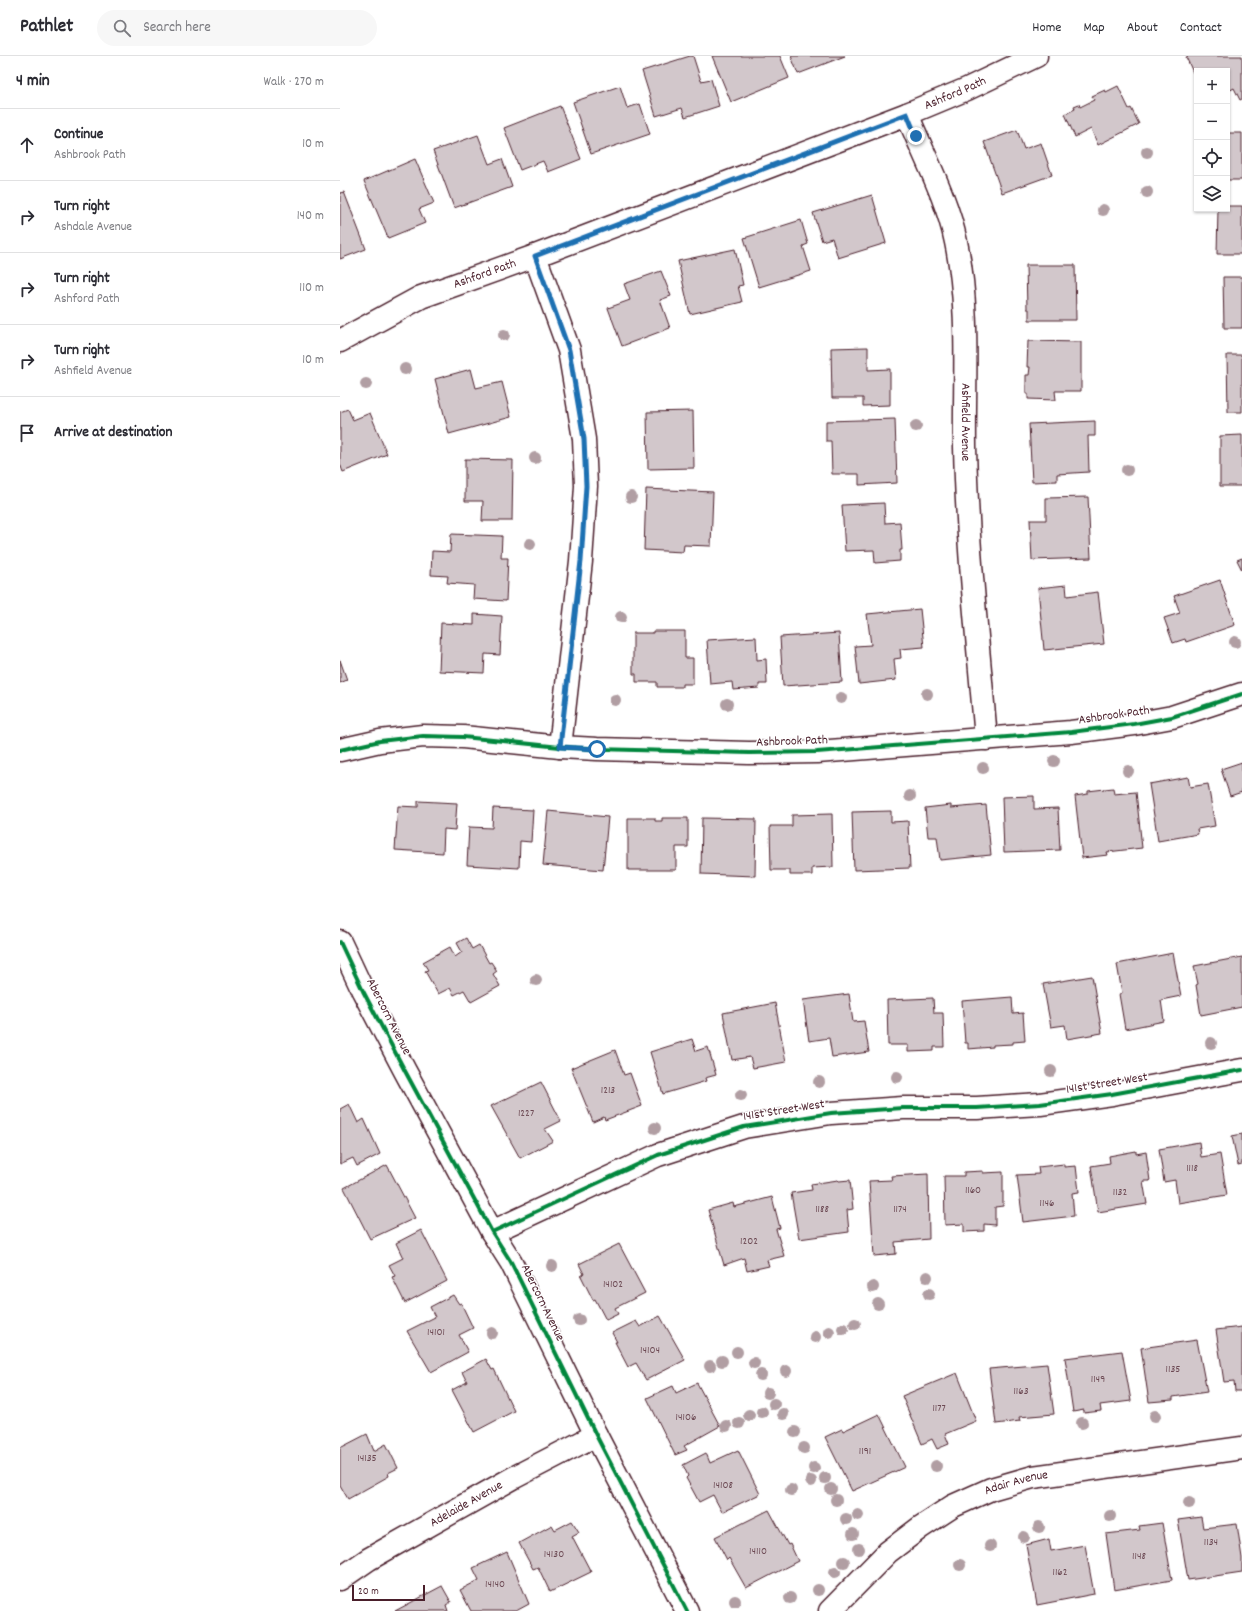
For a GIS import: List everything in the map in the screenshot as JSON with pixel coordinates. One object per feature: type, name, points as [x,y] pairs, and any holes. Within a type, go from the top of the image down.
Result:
[{"type":"street","name":"Ashford Path","points":[[340,341],[421,297],[535,256],[907,114],[967,89],[1036,56]]},
{"type":"street","name":"Ashfield Avenue","points":[[907,114],[948,214],[961,267],[964,293],[965,447],[968,506],[986,739]]},
{"type":"street","points":[[535,256],[569,350],[584,439],[586,486],[581,561],[560,747]]},
{"type":"street","name":"Ashbrook Path","points":[[340,750],[380,741],[423,736],[463,737],[560,747],[748,753],[809,752],[986,739],[1134,724],[1172,717],[1242,694]]},
{"type":"street","name":"Abercorn Avenue","points":[[340,942],[363,991],[405,1071],[492,1232],[511,1262],[596,1435],[687,1611]]},
{"type":"street","name":"141st Street West","points":[[492,1232],[658,1155],[744,1127],[831,1113],[902,1108],[977,1108],[1040,1104],[1112,1094],[1242,1070]]},
{"type":"street","name":"Adelaide Avenue","points":[[340,1579],[375,1555],[513,1478],[596,1435]]},
{"type":"street","name":"Adair Avenue","points":[[830,1611],[888,1552],[920,1527],[953,1506],[991,1489],[1033,1477],[1242,1448]]},
{"type":"building","points":[[693,56],[701,81],[711,79],[719,106],[685,117],[682,108],[656,116],[642,71]]},
{"type":"building","points":[[712,56],[780,56],[789,78],[731,102]]},
{"type":"building","points":[[791,56],[845,56],[798,74]]},
{"type":"building","points":[[1242,56],[1242,99],[1240,100],[1234,88],[1230,90],[1230,68],[1194,68],[1194,74],[1186,57]]},
{"type":"building","points":[[620,86],[627,108],[640,104],[650,134],[591,154],[573,102]]},
{"type":"building","points":[[1118,86],[1129,109],[1131,108],[1139,124],[1098,145],[1091,129],[1075,137],[1065,114],[1075,109],[1074,106],[1079,104],[1080,107],[1094,100],[1092,96],[1105,90],[1106,92]]},
{"type":"building","points":[[560,106],[581,159],[548,172],[543,161],[520,170],[504,128]]},
{"type":"building","points":[[1017,130],[1024,149],[1041,143],[1052,175],[1002,193],[984,142]]},
{"type":"building","points":[[1230,133],[1242,133],[1242,180],[1230,180]]},
{"type":"building","points":[[478,135],[489,164],[502,159],[512,187],[454,208],[433,151]]},
{"type":"building","points":[[415,159],[434,203],[419,209],[425,223],[388,238],[364,181]]},
{"type":"building","points":[[344,192],[366,249],[340,259],[340,193]]},
{"type":"building","points":[[872,195],[886,243],[838,258],[832,238],[822,241],[813,213]]},
{"type":"building","points":[[1230,206],[1242,206],[1242,254],[1217,254],[1218,212],[1230,212]]},
{"type":"building","points":[[801,220],[808,244],[803,246],[811,271],[759,287],[744,238]]},
{"type":"building","points":[[735,249],[743,285],[738,286],[742,302],[690,314],[678,261]]},
{"type":"building","points":[[1026,265],[1075,265],[1076,320],[1029,320],[1029,309],[1027,309]]},
{"type":"building","points":[[661,271],[671,296],[660,300],[670,328],[622,346],[608,308],[630,300],[624,284]]},
{"type":"building","points":[[1223,277],[1242,277],[1242,328],[1224,328]]},
{"type":"building","points":[[1028,341],[1081,342],[1081,391],[1055,391],[1056,400],[1028,399],[1028,394],[1026,394],[1026,375],[1029,375],[1030,367],[1027,367]]},
{"type":"building","points":[[868,347],[868,370],[890,369],[890,405],[863,406],[863,398],[832,398],[831,348]]},
{"type":"building","points":[[1227,355],[1242,355],[1242,412],[1228,412]]},
{"type":"building","points":[[471,369],[476,388],[502,382],[511,417],[449,434],[435,379]]},
{"type":"building","points":[[348,409],[353,420],[370,413],[387,454],[343,472],[340,464],[340,412]]},
{"type":"building","points":[[693,411],[694,468],[648,469],[647,412]]},
{"type":"building","points":[[895,419],[897,483],[859,485],[859,474],[832,474],[831,441],[826,441],[826,421]]},
{"type":"building","points":[[1095,421],[1095,436],[1088,436],[1089,472],[1057,474],[1057,481],[1032,482],[1029,424]]},
{"type":"building","points":[[1242,435],[1242,486],[1220,486],[1220,436]]},
{"type":"building","points":[[465,459],[513,460],[512,521],[482,521],[483,501],[465,501]]},
{"type":"building","points":[[646,489],[713,492],[711,546],[684,545],[683,552],[644,550]]},
{"type":"building","points":[[1088,497],[1091,558],[1032,560],[1030,520],[1046,520],[1046,498]]},
{"type":"building","points":[[884,503],[885,523],[900,522],[902,550],[900,550],[900,561],[875,563],[874,550],[845,551],[842,505]]},
{"type":"building","points":[[451,534],[502,536],[501,558],[508,558],[506,601],[473,599],[474,585],[447,583],[448,576],[431,575],[432,551],[450,552]]},
{"type":"building","points":[[1242,558],[1242,570],[1237,560]]},
{"type":"building","points":[[1220,580],[1235,625],[1186,642],[1185,639],[1173,643],[1164,618],[1180,613],[1174,596]]},
{"type":"building","points":[[1066,585],[1067,596],[1098,592],[1104,644],[1044,650],[1038,588]]},
{"type":"building","points":[[920,609],[924,647],[900,649],[901,658],[894,659],[896,680],[859,684],[855,646],[871,645],[867,614]]},
{"type":"building","points":[[474,614],[502,616],[500,655],[485,654],[484,673],[439,671],[441,623],[474,625]]},
{"type":"building","points":[[653,631],[685,631],[685,658],[693,658],[693,684],[682,684],[682,687],[657,687],[657,682],[636,682],[636,674],[633,674],[633,633],[653,633]]},
{"type":"building","points":[[839,633],[842,682],[783,686],[780,637]]},
{"type":"building","points":[[756,637],[757,660],[766,659],[767,684],[759,684],[759,688],[733,690],[732,682],[710,684],[707,640]]},
{"type":"building","points":[[340,660],[347,680],[340,683]]},
{"type":"building","points":[[1242,762],[1242,792],[1230,796],[1221,769]]},
{"type":"building","points":[[1188,777],[1190,787],[1208,784],[1215,826],[1197,829],[1198,834],[1158,841],[1149,784]]},
{"type":"building","points":[[1113,788],[1114,794],[1136,792],[1142,848],[1107,852],[1108,855],[1082,858],[1075,796],[1088,794],[1088,791]]},
{"type":"building","points":[[1034,796],[1034,809],[1058,808],[1060,850],[1004,852],[1002,797]]},
{"type":"building","points":[[418,801],[457,803],[455,830],[444,829],[443,853],[395,850],[398,806],[418,807]]},
{"type":"building","points":[[951,805],[951,808],[986,805],[991,855],[940,860],[937,837],[928,837],[925,808]]},
{"type":"building","points":[[493,808],[533,810],[531,842],[520,841],[519,868],[467,865],[469,827],[492,828]]},
{"type":"building","points":[[548,811],[608,817],[603,870],[543,865]]},
{"type":"building","points":[[891,811],[891,822],[908,821],[910,868],[854,870],[852,812]]},
{"type":"building","points":[[832,814],[833,867],[812,868],[812,875],[790,875],[790,870],[771,870],[770,826],[792,826],[792,815]]},
{"type":"building","points":[[628,818],[655,818],[655,821],[662,821],[662,818],[688,818],[688,847],[676,847],[676,870],[628,870]]},
{"type":"building","points":[[702,818],[756,819],[755,876],[701,874]]},
{"type":"building","points":[[466,938],[472,949],[479,945],[489,963],[491,962],[497,971],[493,974],[500,986],[471,1002],[464,990],[454,995],[450,988],[438,994],[425,971],[428,970],[423,962],[450,947],[455,957],[462,952],[457,943]]},
{"type":"building","points":[[1173,953],[1181,996],[1161,1000],[1164,1021],[1125,1029],[1119,994],[1122,993],[1117,964]]},
{"type":"building","points":[[1242,957],[1242,1007],[1201,1015],[1196,985],[1198,984],[1194,966]]},
{"type":"building","points":[[1092,976],[1102,1033],[1067,1039],[1065,1025],[1051,1027],[1043,984]]},
{"type":"building","points":[[849,994],[853,1022],[864,1021],[869,1052],[832,1057],[829,1038],[809,1041],[803,1000]]},
{"type":"building","points":[[1012,997],[1013,1014],[1023,1013],[1025,1041],[1013,1042],[1013,1044],[993,1045],[993,1047],[968,1049],[968,1043],[965,1043],[962,1001]]},
{"type":"building","points":[[933,998],[934,1013],[943,1013],[944,1047],[934,1047],[934,1051],[908,1052],[908,1045],[888,1045],[887,1000]]},
{"type":"building","points":[[775,1003],[786,1062],[753,1068],[750,1057],[732,1060],[723,1013]]},
{"type":"building","points":[[692,1039],[696,1051],[708,1047],[716,1075],[705,1078],[706,1081],[663,1094],[650,1052]]},
{"type":"building","points":[[615,1050],[624,1075],[630,1073],[642,1106],[605,1120],[604,1117],[593,1122],[571,1068]]},
{"type":"building","points":[[541,1082],[561,1121],[545,1129],[553,1141],[520,1158],[491,1106]]},
{"type":"building","points":[[349,1104],[358,1123],[364,1119],[380,1154],[357,1166],[353,1158],[340,1164],[340,1109]]},
{"type":"building","points":[[1242,1134],[1242,1164],[1238,1165],[1232,1136]]},
{"type":"building","points":[[1199,1142],[1201,1157],[1220,1154],[1227,1195],[1178,1203],[1175,1180],[1164,1182],[1159,1149]]},
{"type":"building","points":[[1136,1151],[1136,1154],[1146,1152],[1150,1181],[1143,1181],[1147,1204],[1098,1212],[1091,1166],[1110,1163],[1109,1156]]},
{"type":"building","points":[[1064,1164],[1064,1167],[1076,1166],[1079,1192],[1072,1193],[1074,1216],[1023,1222],[1017,1175],[1039,1174],[1038,1167]]},
{"type":"building","points":[[387,1165],[415,1218],[370,1239],[344,1188]]},
{"type":"building","points":[[983,1171],[983,1173],[1003,1172],[1003,1206],[995,1207],[995,1225],[984,1224],[984,1231],[964,1232],[964,1224],[945,1225],[944,1176],[964,1176],[964,1172]]},
{"type":"building","points":[[928,1174],[929,1239],[895,1242],[896,1254],[874,1256],[869,1181],[892,1180],[891,1176]]},
{"type":"building","points":[[838,1180],[850,1180],[853,1209],[847,1210],[849,1232],[799,1239],[791,1193],[812,1190],[811,1184]]},
{"type":"building","points":[[772,1197],[780,1228],[776,1229],[784,1256],[767,1260],[769,1266],[747,1271],[744,1258],[724,1265],[708,1210],[733,1203],[734,1207]]},
{"type":"building","points":[[421,1230],[447,1281],[405,1303],[392,1277],[395,1276],[389,1265],[403,1258],[396,1243]]},
{"type":"building","points":[[619,1244],[645,1293],[615,1308],[618,1314],[606,1320],[595,1299],[593,1300],[581,1276],[584,1274],[579,1264]]},
{"type":"building","points":[[453,1295],[459,1304],[461,1303],[473,1328],[459,1335],[468,1352],[431,1372],[407,1331],[435,1317],[430,1307]]},
{"type":"building","points":[[660,1316],[685,1360],[646,1380],[636,1363],[628,1367],[612,1333],[636,1321],[640,1327]]},
{"type":"building","points":[[1242,1327],[1242,1391],[1235,1391],[1234,1381],[1224,1382],[1216,1330]]},
{"type":"building","points":[[1197,1340],[1207,1392],[1173,1397],[1173,1400],[1149,1402],[1141,1348]]},
{"type":"building","points":[[1122,1351],[1131,1401],[1100,1405],[1101,1411],[1084,1413],[1084,1410],[1073,1412],[1065,1358]]},
{"type":"building","points":[[486,1359],[492,1370],[494,1369],[514,1411],[474,1432],[452,1390],[467,1382],[462,1372]]},
{"type":"building","points":[[1047,1364],[1054,1414],[1019,1417],[1020,1421],[996,1424],[989,1369]]},
{"type":"building","points":[[957,1373],[976,1421],[945,1434],[949,1444],[937,1449],[932,1439],[922,1444],[902,1396]]},
{"type":"building","points":[[697,1383],[720,1426],[684,1446],[687,1450],[675,1455],[647,1398],[673,1386],[676,1393]]},
{"type":"building","points":[[879,1414],[905,1467],[852,1491],[825,1437],[842,1429],[843,1431]]},
{"type":"building","points":[[367,1434],[374,1451],[386,1444],[398,1468],[388,1473],[389,1476],[348,1499],[340,1485],[340,1448]]},
{"type":"building","points":[[738,1450],[760,1494],[722,1512],[713,1495],[699,1502],[686,1478],[688,1476],[683,1465],[706,1453],[710,1463]]},
{"type":"building","points":[[769,1510],[788,1545],[790,1544],[798,1561],[746,1588],[729,1558],[727,1560],[715,1537]]},
{"type":"building","points":[[1201,1517],[1203,1528],[1237,1524],[1242,1558],[1242,1572],[1188,1580],[1178,1520]]},
{"type":"building","points":[[572,1521],[579,1532],[572,1536],[591,1572],[550,1592],[538,1567],[533,1569],[519,1543],[552,1525],[555,1530]]},
{"type":"building","points":[[1162,1523],[1172,1580],[1114,1590],[1106,1534],[1140,1530],[1139,1526]]},
{"type":"building","points":[[1049,1539],[1051,1551],[1085,1545],[1094,1594],[1037,1605],[1026,1545]]},
{"type":"building","points":[[507,1552],[529,1604],[516,1611],[471,1611],[460,1590],[479,1580],[473,1568]]},
{"type":"building","points":[[442,1586],[451,1602],[446,1605],[448,1611],[395,1611]]},
{"type":"cycle path","points":[[340,750],[380,741],[423,736],[463,737],[560,747],[597,749],[749,753],[817,752],[1071,732],[1134,724],[1172,717],[1242,694]]},
{"type":"cycle path","points":[[340,942],[363,991],[405,1071],[492,1232],[511,1262],[596,1435],[687,1611]]},
{"type":"cycle path","points":[[492,1232],[658,1155],[744,1127],[831,1113],[903,1108],[977,1108],[1040,1104],[1112,1094],[1242,1070]]},
{"type":"route","points":[[597,749],[560,747],[581,561],[586,486],[584,439],[569,350],[535,256],[907,114],[916,136]]}]
